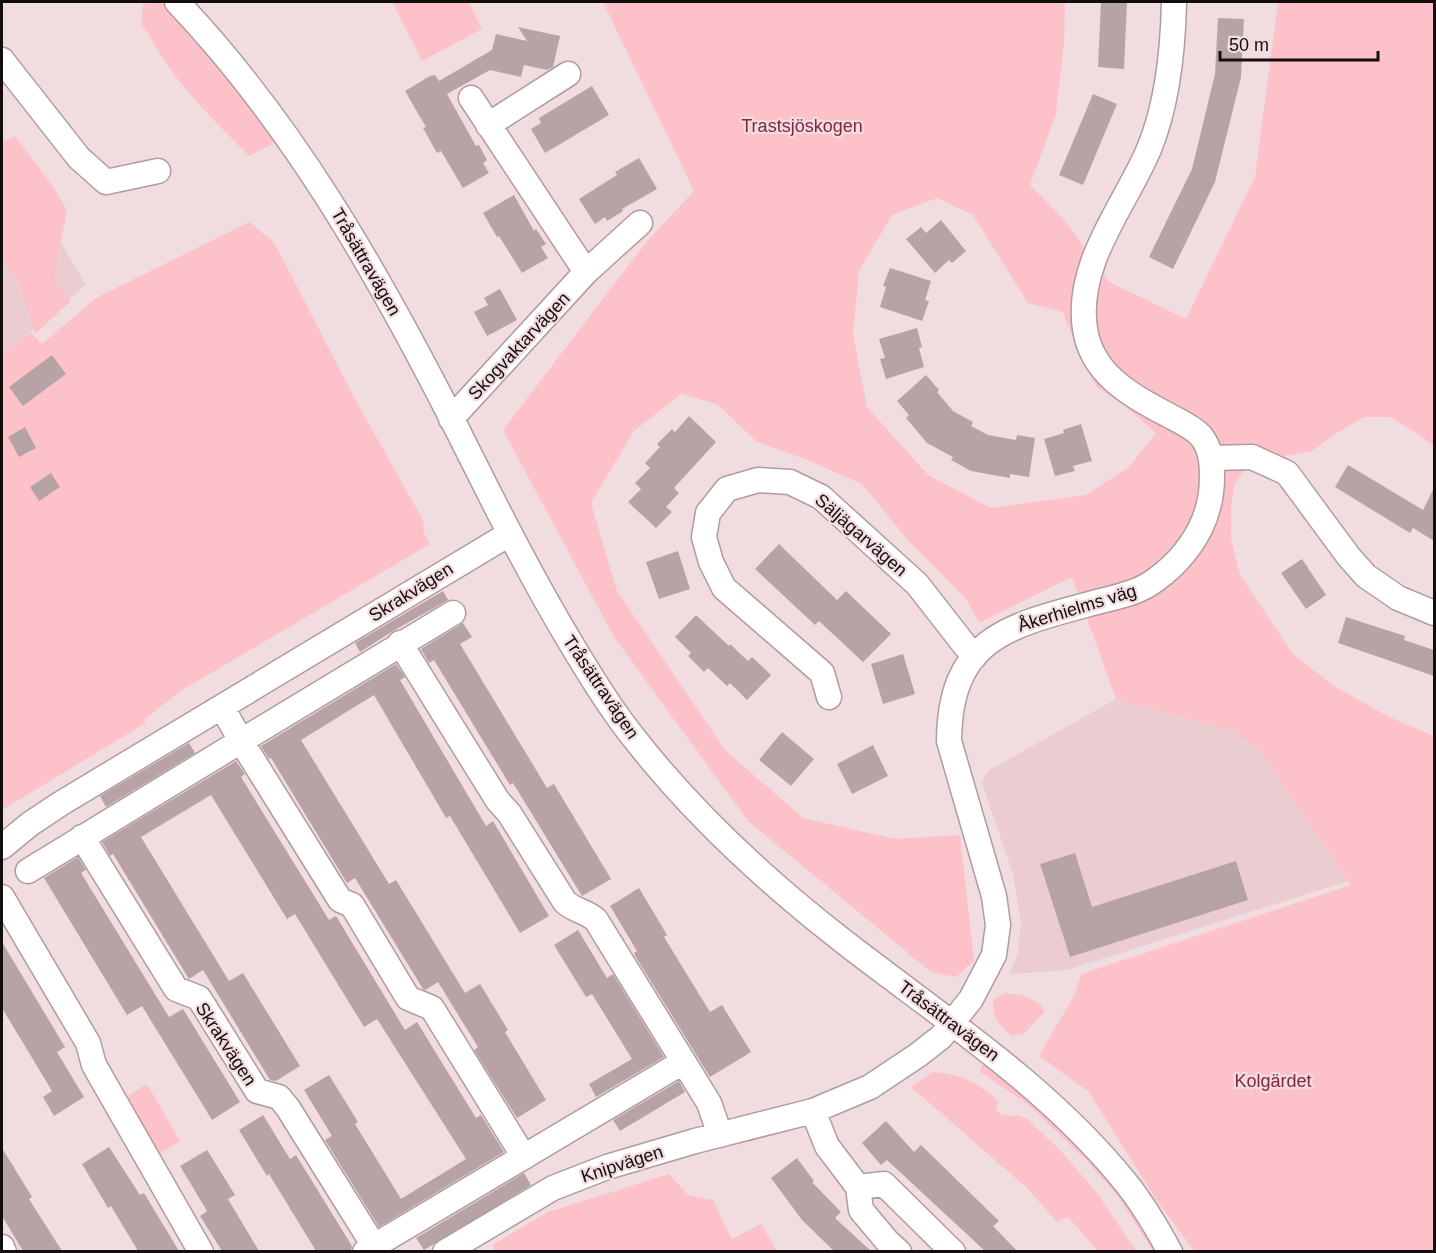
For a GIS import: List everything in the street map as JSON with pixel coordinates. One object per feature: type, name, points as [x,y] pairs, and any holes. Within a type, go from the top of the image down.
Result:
[{"type":"street","name":"Tråsättravägen","points":[[177,2],[200,26],[266,110],[325,191],[381,287],[451,419],[508,534],[595,682],[632,736],[683,797],[738,854],[842,940],[1024,1078],[1074,1124],[1128,1185],[1170,1251]]},
{"type":"street","points":[[1174,2],[1174,36],[1159,120],[1138,173],[1100,245],[1086,289],[1083,313],[1089,347],[1101,369],[1119,387],[1185,424],[1200,435],[1212,458],[1252,457],[1287,473],[1349,557],[1366,576],[1398,598],[1434,613]]},
{"type":"street","points":[[2,60],[79,158],[106,182],[158,171]]},
{"type":"street","points":[[488,125],[568,74]]},
{"type":"street","points":[[471,98],[586,272]]},
{"type":"street","name":"Skogvaktarvägen","points":[[451,419],[586,272],[640,224]]},
{"type":"street","name":"Åkerhielms väg","points":[[953,1023],[971,999],[994,955],[998,925],[994,896],[949,741],[949,715],[959,680],[974,657],[998,635],[1022,623],[1131,593],[1168,570],[1187,551],[1201,527],[1209,504],[1212,458]]},
{"type":"street","name":"Säljägarvägen","points":[[829,697],[822,673],[724,588],[711,562],[704,537],[708,513],[727,489],[758,480],[790,482],[821,497],[917,584],[974,657]]},
{"type":"street","name":"Skrakvägen","points":[[3,846],[60,804],[508,534]]},
{"type":"street","name":"Skrakvägen","points":[[27,871],[453,613]]},
{"type":"street","name":"Skrakvägen","points":[[400,643],[498,801],[509,813],[565,902],[572,909],[587,912],[596,920],[709,1103],[720,1135]]},
{"type":"street","points":[[222,707],[340,900],[352,905],[408,998],[432,1008],[524,1157]]},
{"type":"street","name":"Skrakvägen","points":[[82,837],[176,988],[199,998],[256,1091],[279,1097],[288,1108],[372,1250],[683,1062]]},
{"type":"street","points":[[2,897],[72,1014],[88,1043],[94,1065],[201,1251]]},
{"type":"street","name":"Knipvägen","points":[[445,1251],[553,1188],[607,1167],[813,1111],[870,1087],[941,1037],[953,1023]]},
{"type":"street","points":[[813,1111],[826,1146],[858,1187],[861,1210],[898,1251]]},
{"type":"street","points":[[858,1187],[884,1184],[952,1251]]},
{"type":"street","points":[[2,1247],[4,1251]]},
{"type":"shaded area","points":[[2,143],[86,285],[2,355]]},
{"type":"shaded area","points":[[1116,699],[1232,731],[1258,747],[1348,881],[1067,970],[1010,974],[1018,953],[1021,924],[1013,874],[982,783],[988,771]]},
{"type":"green space","points":[[148,2],[167,2],[277,142],[249,156],[207,113],[168,66],[141,23],[143,5]]},
{"type":"green space","points":[[392,2],[469,2],[482,29],[422,61]]},
{"type":"green space","name":"Trastsjöskogen","points":[[603,2],[1065,2],[1064,43],[1056,114],[1030,185],[1066,222],[1109,282],[1186,319],[1255,177],[1278,2],[1434,2],[1434,445],[1391,417],[1364,417],[1312,451],[1281,457],[1244,471],[1234,485],[1231,506],[1231,539],[1240,575],[1293,654],[1332,685],[1389,717],[1434,736],[1434,1251],[1194,1251],[1157,1201],[1089,1092],[1039,1056],[1075,994],[1081,974],[1351,885],[1258,747],[1232,731],[1116,699],[1072,577],[979,623],[966,599],[906,538],[862,484],[805,459],[757,442],[717,404],[681,394],[634,431],[591,503],[617,591],[725,750],[803,818],[895,839],[960,835],[974,961],[956,977],[931,972],[748,821],[614,637],[503,430],[647,241],[694,191]],"holes":[[[937,198],[973,215],[1028,303],[1063,312],[1096,386],[1126,407],[1156,433],[1128,468],[1086,495],[991,508],[928,475],[867,407],[853,334],[859,271],[892,215]]]},
{"type":"green space","points":[[15,136],[54,188],[67,210],[53,281],[71,301],[35,334],[20,287],[2,257],[2,142]]},
{"type":"green space","points":[[249,222],[274,242],[356,401],[423,520],[424,533],[430,544],[179,692],[144,720],[146,723],[2,810],[2,355],[30,332],[42,344],[96,298]]},
{"type":"green space","points":[[1004,993],[1033,999],[1045,1011],[1024,1034],[1012,1036],[995,1017],[993,1001]]},
{"type":"green space","points":[[982,1063],[1007,1079],[1073,1139],[1126,1200],[1158,1251],[1153,1251],[1118,1196],[1087,1161],[1029,1105],[980,1072]]},
{"type":"green space","points":[[933,1072],[968,1080],[998,1101],[996,1108],[1001,1115],[1027,1119],[1061,1151],[1097,1193],[1136,1251],[1098,1251],[1068,1217],[1057,1222],[1025,1186],[911,1087]]},
{"type":"green space","points":[[147,1084],[180,1141],[159,1154],[126,1097]]},
{"type":"green space","points":[[669,1174],[688,1195],[713,1200],[732,1239],[761,1224],[777,1251],[496,1252],[492,1245],[548,1212]]},
{"type":"building","points":[[1101,2],[1127,2],[1124,69],[1098,67]]},
{"type":"building","points":[[1218,18],[1244,19],[1241,77],[1215,182],[1173,269],[1149,257],[1192,169],[1215,74]]},
{"type":"building","points":[[518,27],[560,36],[553,67],[547,70],[524,65],[521,77],[490,70],[447,94],[476,146],[479,145],[487,160],[483,163],[489,173],[463,188],[441,151],[437,153],[423,128],[426,127],[405,91],[430,76],[435,75],[439,81],[492,50],[496,34],[527,41]]},
{"type":"building","points":[[592,86],[609,115],[545,153],[531,129],[541,123],[539,118]]},
{"type":"building","points":[[1093,94],[1117,104],[1083,185],[1059,175]]},
{"type":"building","points":[[639,158],[657,189],[622,209],[623,211],[607,221],[605,217],[595,224],[579,199],[617,175],[615,172]]},
{"type":"building","points":[[514,195],[534,231],[536,229],[546,244],[541,247],[548,258],[522,273],[483,213]]},
{"type":"building","points":[[941,220],[966,251],[952,263],[949,260],[935,273],[906,239],[921,227],[926,233]]},
{"type":"building","points":[[890,268],[931,281],[925,300],[929,301],[922,321],[880,307],[886,287],[883,286]]},
{"type":"building","points":[[500,289],[517,320],[487,336],[474,312],[488,305],[484,298]]},
{"type":"building","points":[[917,328],[924,367],[886,379],[880,359],[885,358],[879,339]]},
{"type":"building","points":[[52,355],[66,374],[23,406],[9,387]]},
{"type":"building","points":[[926,375],[953,411],[973,422],[971,426],[988,435],[1016,440],[1017,435],[1035,438],[1029,477],[1010,474],[1010,478],[971,471],[951,460],[953,457],[927,443],[906,418],[909,415],[897,401]]},
{"type":"building","points":[[689,416],[716,442],[674,488],[679,493],[666,507],[672,512],[656,528],[628,502],[641,489],[635,483],[650,468],[645,463],[660,447],[657,444],[672,429],[675,432]]},
{"type":"building","points":[[1081,424],[1092,461],[1073,466],[1075,471],[1055,476],[1044,439],[1064,433],[1063,430]]},
{"type":"building","points":[[25,427],[36,448],[19,457],[8,437]]},
{"type":"building","points":[[1348,465],[1423,510],[1434,488],[1434,541],[1413,528],[1410,533],[1335,487]]},
{"type":"building","points":[[51,473],[60,487],[39,501],[30,487]]},
{"type":"building","points":[[779,544],[837,600],[846,591],[891,634],[863,662],[819,621],[815,625],[755,569]]},
{"type":"building","points":[[678,551],[690,589],[659,599],[646,562]]},
{"type":"building","points":[[1302,559],[1326,595],[1306,609],[1281,573]]},
{"type":"building","points":[[443,591],[448,600],[360,652],[355,643]]},
{"type":"building","points":[[696,615],[729,646],[730,644],[748,661],[752,657],[771,675],[747,700],[730,683],[727,686],[708,668],[704,672],[688,656],[691,653],[675,637]]},
{"type":"building","points":[[1346,617],[1405,636],[1404,640],[1434,650],[1434,676],[1338,643]]},
{"type":"building","points":[[463,623],[472,637],[460,644],[547,788],[554,784],[611,879],[582,896],[513,783],[510,785],[434,660],[429,663],[421,649]]},
{"type":"building","points":[[903,654],[915,694],[883,704],[871,664]]},
{"type":"building","points":[[396,664],[405,677],[400,680],[486,826],[493,821],[549,916],[520,933],[450,816],[446,818],[374,695],[301,740],[389,884],[396,880],[465,993],[480,984],[508,1030],[505,1032],[546,1100],[517,1118],[474,1050],[478,1047],[438,982],[423,989],[355,878],[347,883],[271,758],[269,759],[261,746]]},
{"type":"building","points":[[782,732],[814,759],[791,786],[759,760]]},
{"type":"building","points":[[189,743],[195,753],[106,807],[100,796]]},
{"type":"building","points":[[873,745],[888,776],[852,794],[837,764]]},
{"type":"building","points":[[236,761],[245,774],[241,777],[329,920],[336,916],[405,1030],[417,1022],[476,1118],[481,1115],[504,1152],[379,1227],[325,1140],[332,1136],[304,1090],[329,1075],[358,1122],[355,1124],[401,1199],[466,1159],[377,1019],[364,1027],[295,914],[287,919],[211,795],[141,837],[229,981],[243,973],[300,1066],[276,1081],[270,1080],[203,970],[189,979],[113,854],[110,856],[102,842]]},
{"type":"building","points":[[1075,853],[1092,907],[1236,861],[1248,900],[1070,957],[1040,864]]},
{"type":"building","points":[[78,857],[86,870],[81,873],[169,1017],[183,1009],[240,1102],[212,1120],[142,1006],[127,1015],[44,878]]},
{"type":"building","points":[[639,888],[667,935],[664,937],[710,1012],[722,1005],[751,1052],[710,1077],[637,959],[634,953],[637,951],[610,906]]},
{"type":"building","points":[[578,930],[607,978],[613,974],[664,1057],[596,1097],[589,1084],[632,1059],[592,994],[586,997],[554,945]]},
{"type":"building","points":[[2,942],[65,1047],[57,1052],[84,1097],[54,1116],[43,1097],[52,1091],[2,1008]]},
{"type":"building","points":[[679,1081],[685,1092],[620,1131],[613,1120]]},
{"type":"building","points":[[263,1115],[290,1159],[296,1155],[352,1246],[351,1251],[316,1251],[269,1174],[267,1176],[239,1130]]},
{"type":"building","points":[[886,1121],[914,1152],[921,1145],[999,1221],[993,1226],[1017,1251],[985,1251],[887,1160],[881,1165],[862,1143]]},
{"type":"building","points":[[109,1147],[140,1195],[144,1193],[179,1251],[138,1251],[111,1206],[108,1208],[82,1164]]},
{"type":"building","points":[[2,1148],[32,1197],[29,1199],[62,1251],[23,1251],[2,1216]]},
{"type":"building","points":[[207,1150],[235,1195],[228,1199],[259,1251],[222,1251],[200,1216],[207,1211],[180,1166]]},
{"type":"building","points":[[797,1158],[814,1181],[812,1182],[841,1212],[835,1218],[871,1251],[834,1251],[802,1220],[771,1178]]},
{"type":"building","points":[[524,1173],[531,1185],[424,1250],[416,1238]]},
{"type":"park label","name":"Kolgärdet","points":[[1273,1081]]}]
